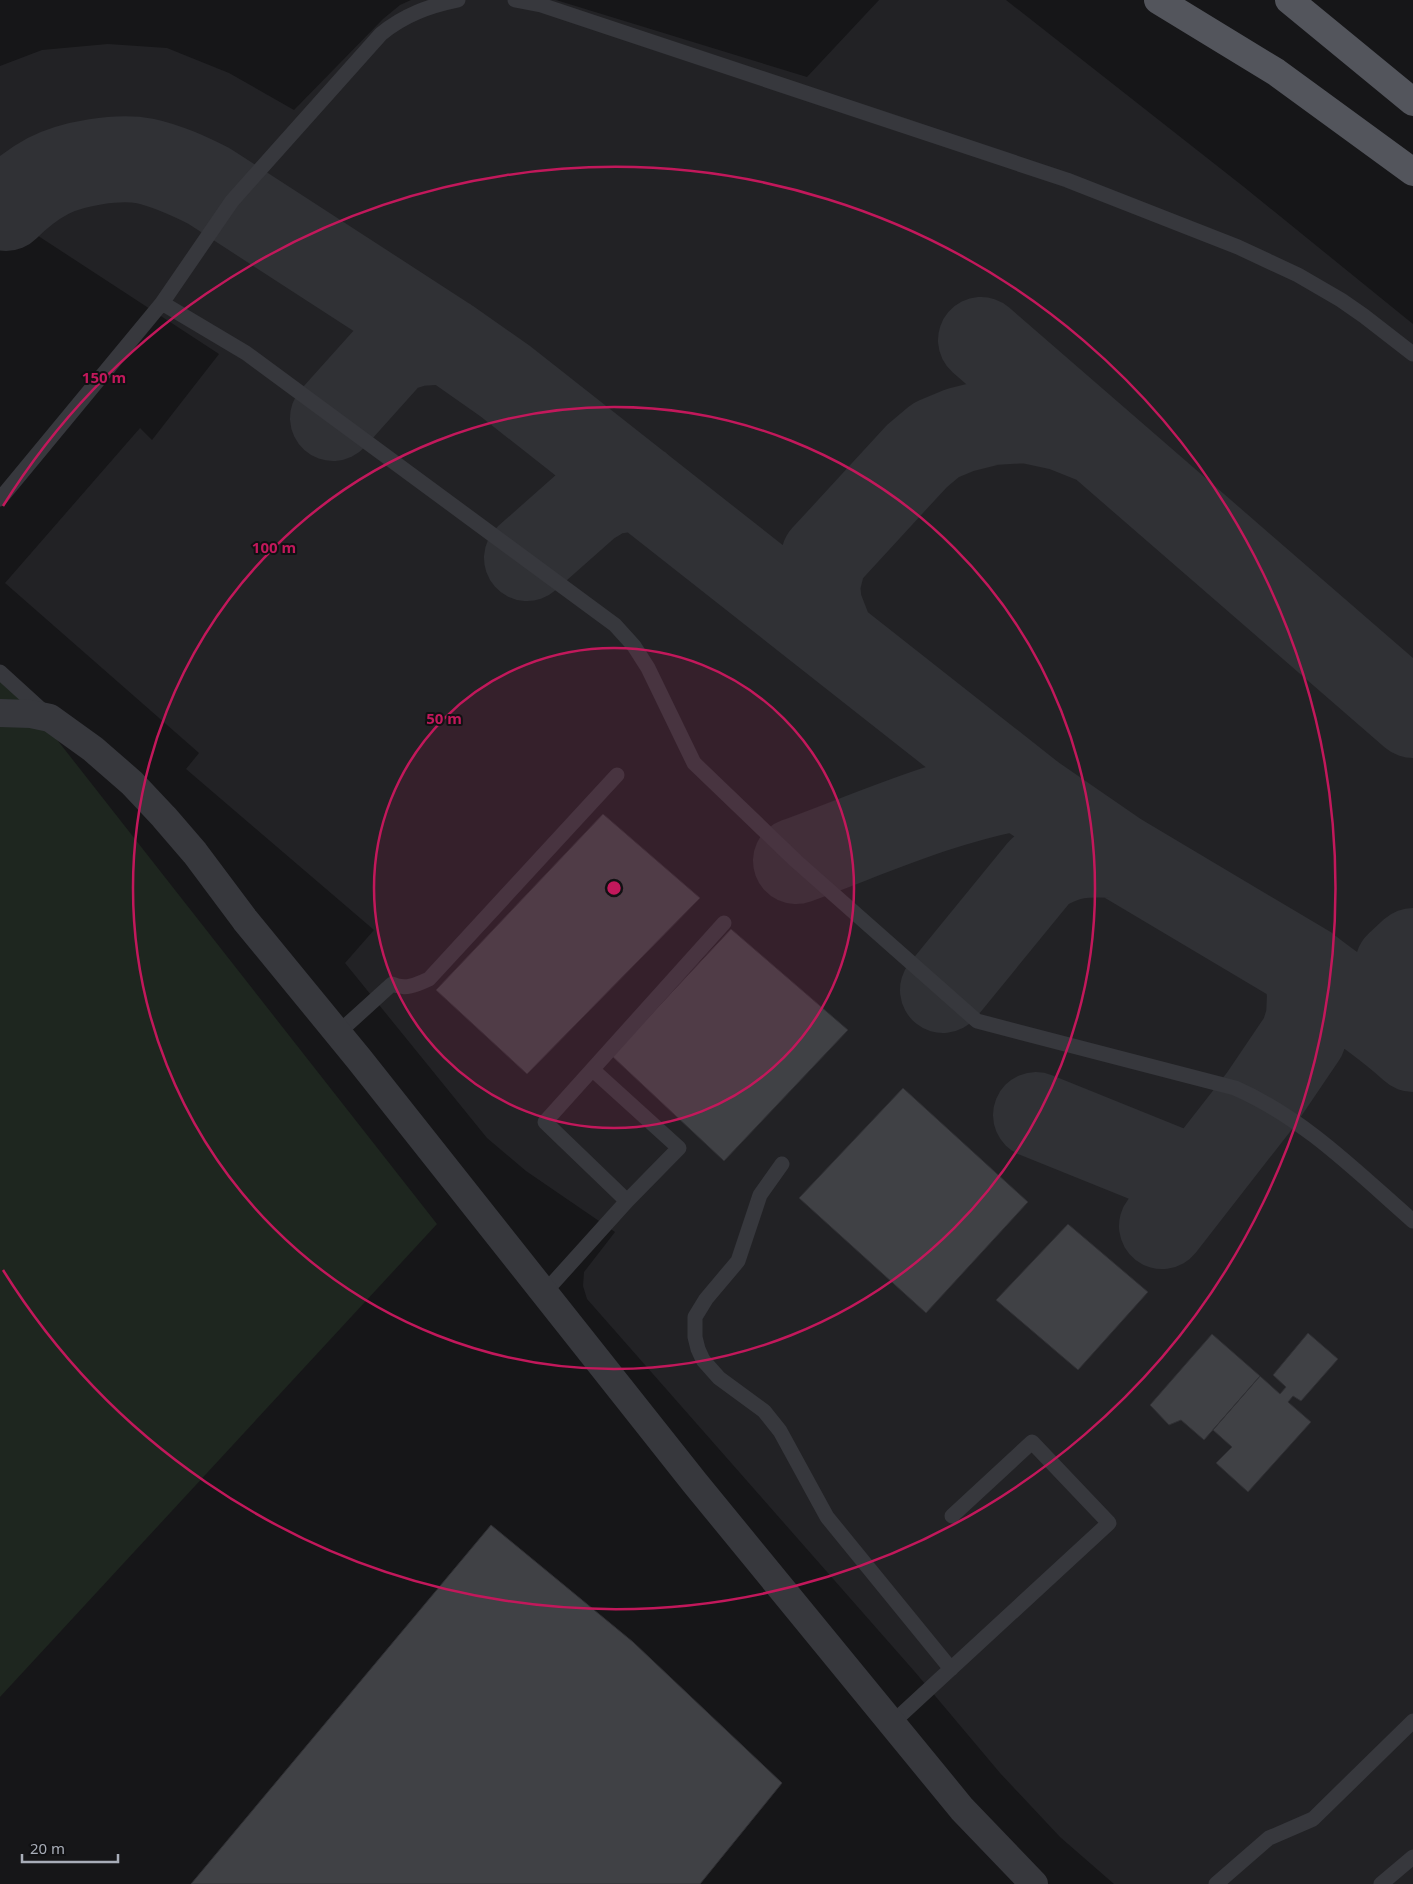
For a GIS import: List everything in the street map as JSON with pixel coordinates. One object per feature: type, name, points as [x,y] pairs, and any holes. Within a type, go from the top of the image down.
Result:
[{"type":"main road","points":[[1158,0],[1276,72],[1413,172]]},
{"type":"main road","points":[[1289,0],[1413,102]]},
{"type":"street","points":[[0,713],[31,714],[50,718],[93,748],[132,783],[164,817],[195,853],[245,920],[338,1033],[701,1491],[962,1809],[1034,1884]]},
{"type":"lane","points":[[0,499],[162,303],[232,201],[381,34],[400,20],[418,11],[441,3],[458,0]]},
{"type":"lane","points":[[515,0],[540,5],[1058,177],[1245,249],[1298,274],[1341,300],[1413,354]]},
{"type":"lane","points":[[162,303],[246,353],[615,625],[634,646],[648,668],[694,764],[796,861],[977,1021],[1235,1088],[1261,1099],[1308,1130],[1413,1222]]},
{"type":"lane","points":[[0,672],[50,718]]},
{"type":"lane","points":[[338,1033],[392,984],[398,987],[414,986],[429,979],[617,775]]},
{"type":"lane","points":[[628,1201],[545,1122],[724,923]]},
{"type":"lane","points":[[544,1293],[678,1148],[593,1070]]},
{"type":"lane","points":[[782,1164],[760,1195],[738,1261],[706,1299],[695,1317],[695,1336],[698,1348],[703,1360],[719,1378],[764,1411],[780,1431],[827,1518],[951,1669]]},
{"type":"lane","points":[[891,1724],[1109,1523],[1032,1442],[952,1516]]},
{"type":"lane","points":[[1216,1884],[1269,1838],[1313,1818],[1413,1721]]},
{"type":"lane","points":[[1381,1884],[1413,1857]]},
{"type":"shaded area","points":[[411,0],[556,0],[807,77],[879,0],[1006,0],[1244,187],[1413,324],[1413,1884],[1114,1884],[1060,1837],[1000,1773],[915,1672],[587,1299],[583,1286],[584,1272],[615,1232],[526,1171],[487,1138],[345,963],[374,930],[186,769],[199,753],[5,583],[140,428],[152,440],[219,354],[0,211],[0,66],[42,50],[108,44],[167,48],[229,73],[294,110],[383,19],[400,5]]},
{"type":"shaded area","points":[[0,667],[437,1224],[0,1697]]},
{"type":"building","points":[[603,814],[700,898],[527,1074],[436,990]]},
{"type":"building","points":[[731,929],[848,1030],[724,1161],[612,1056]]},
{"type":"building","points":[[903,1088],[1028,1202],[926,1313],[799,1198]]},
{"type":"building","points":[[1068,1224],[1148,1292],[1078,1370],[996,1300]]},
{"type":"building","points":[[1308,1333],[1338,1359],[1301,1401],[1293,1396],[1288,1402],[1311,1422],[1248,1492],[1216,1463],[1232,1447],[1213,1430],[1260,1376],[1280,1394],[1286,1387],[1273,1375]]},
{"type":"building","points":[[1212,1334],[1260,1376],[1204,1440],[1181,1420],[1169,1425],[1150,1405]]},
{"type":"building","points":[[491,1525],[633,1642],[782,1783],[700,1884],[191,1884]]},
{"type":"taxiway","points":[[6,208],[26,190],[58,171],[83,164],[109,160],[122,159],[154,163],[209,186],[448,341],[505,381],[1033,797],[1117,855],[1307,968],[1387,1027],[1413,1049]]},
{"type":"taxiway","points":[[981,340],[1413,715]]},
{"type":"taxiway","points":[[333,418],[394,350],[417,343],[448,341]]},
{"type":"taxiway","points":[[831,636],[819,605],[817,585],[824,557],[917,456],[936,440],[960,430],[992,422],[1026,420],[1063,428],[1098,442]]},
{"type":"taxiway","points":[[527,558],[588,504],[608,492],[640,487]]},
{"type":"taxiway","points":[[796,861],[934,809],[1020,787]]},
{"type":"taxiway","points":[[943,990],[1041,870],[1061,860],[1078,856],[1117,855]]},
{"type":"taxiway","points":[[1390,1027],[1391,988],[1398,965],[1413,951]]},
{"type":"taxiway","points":[[1162,1226],[1261,1099],[1303,1037],[1309,1018],[1310,995],[1307,968]]},
{"type":"taxiway","points":[[1036,1115],[1197,1180]]}]
